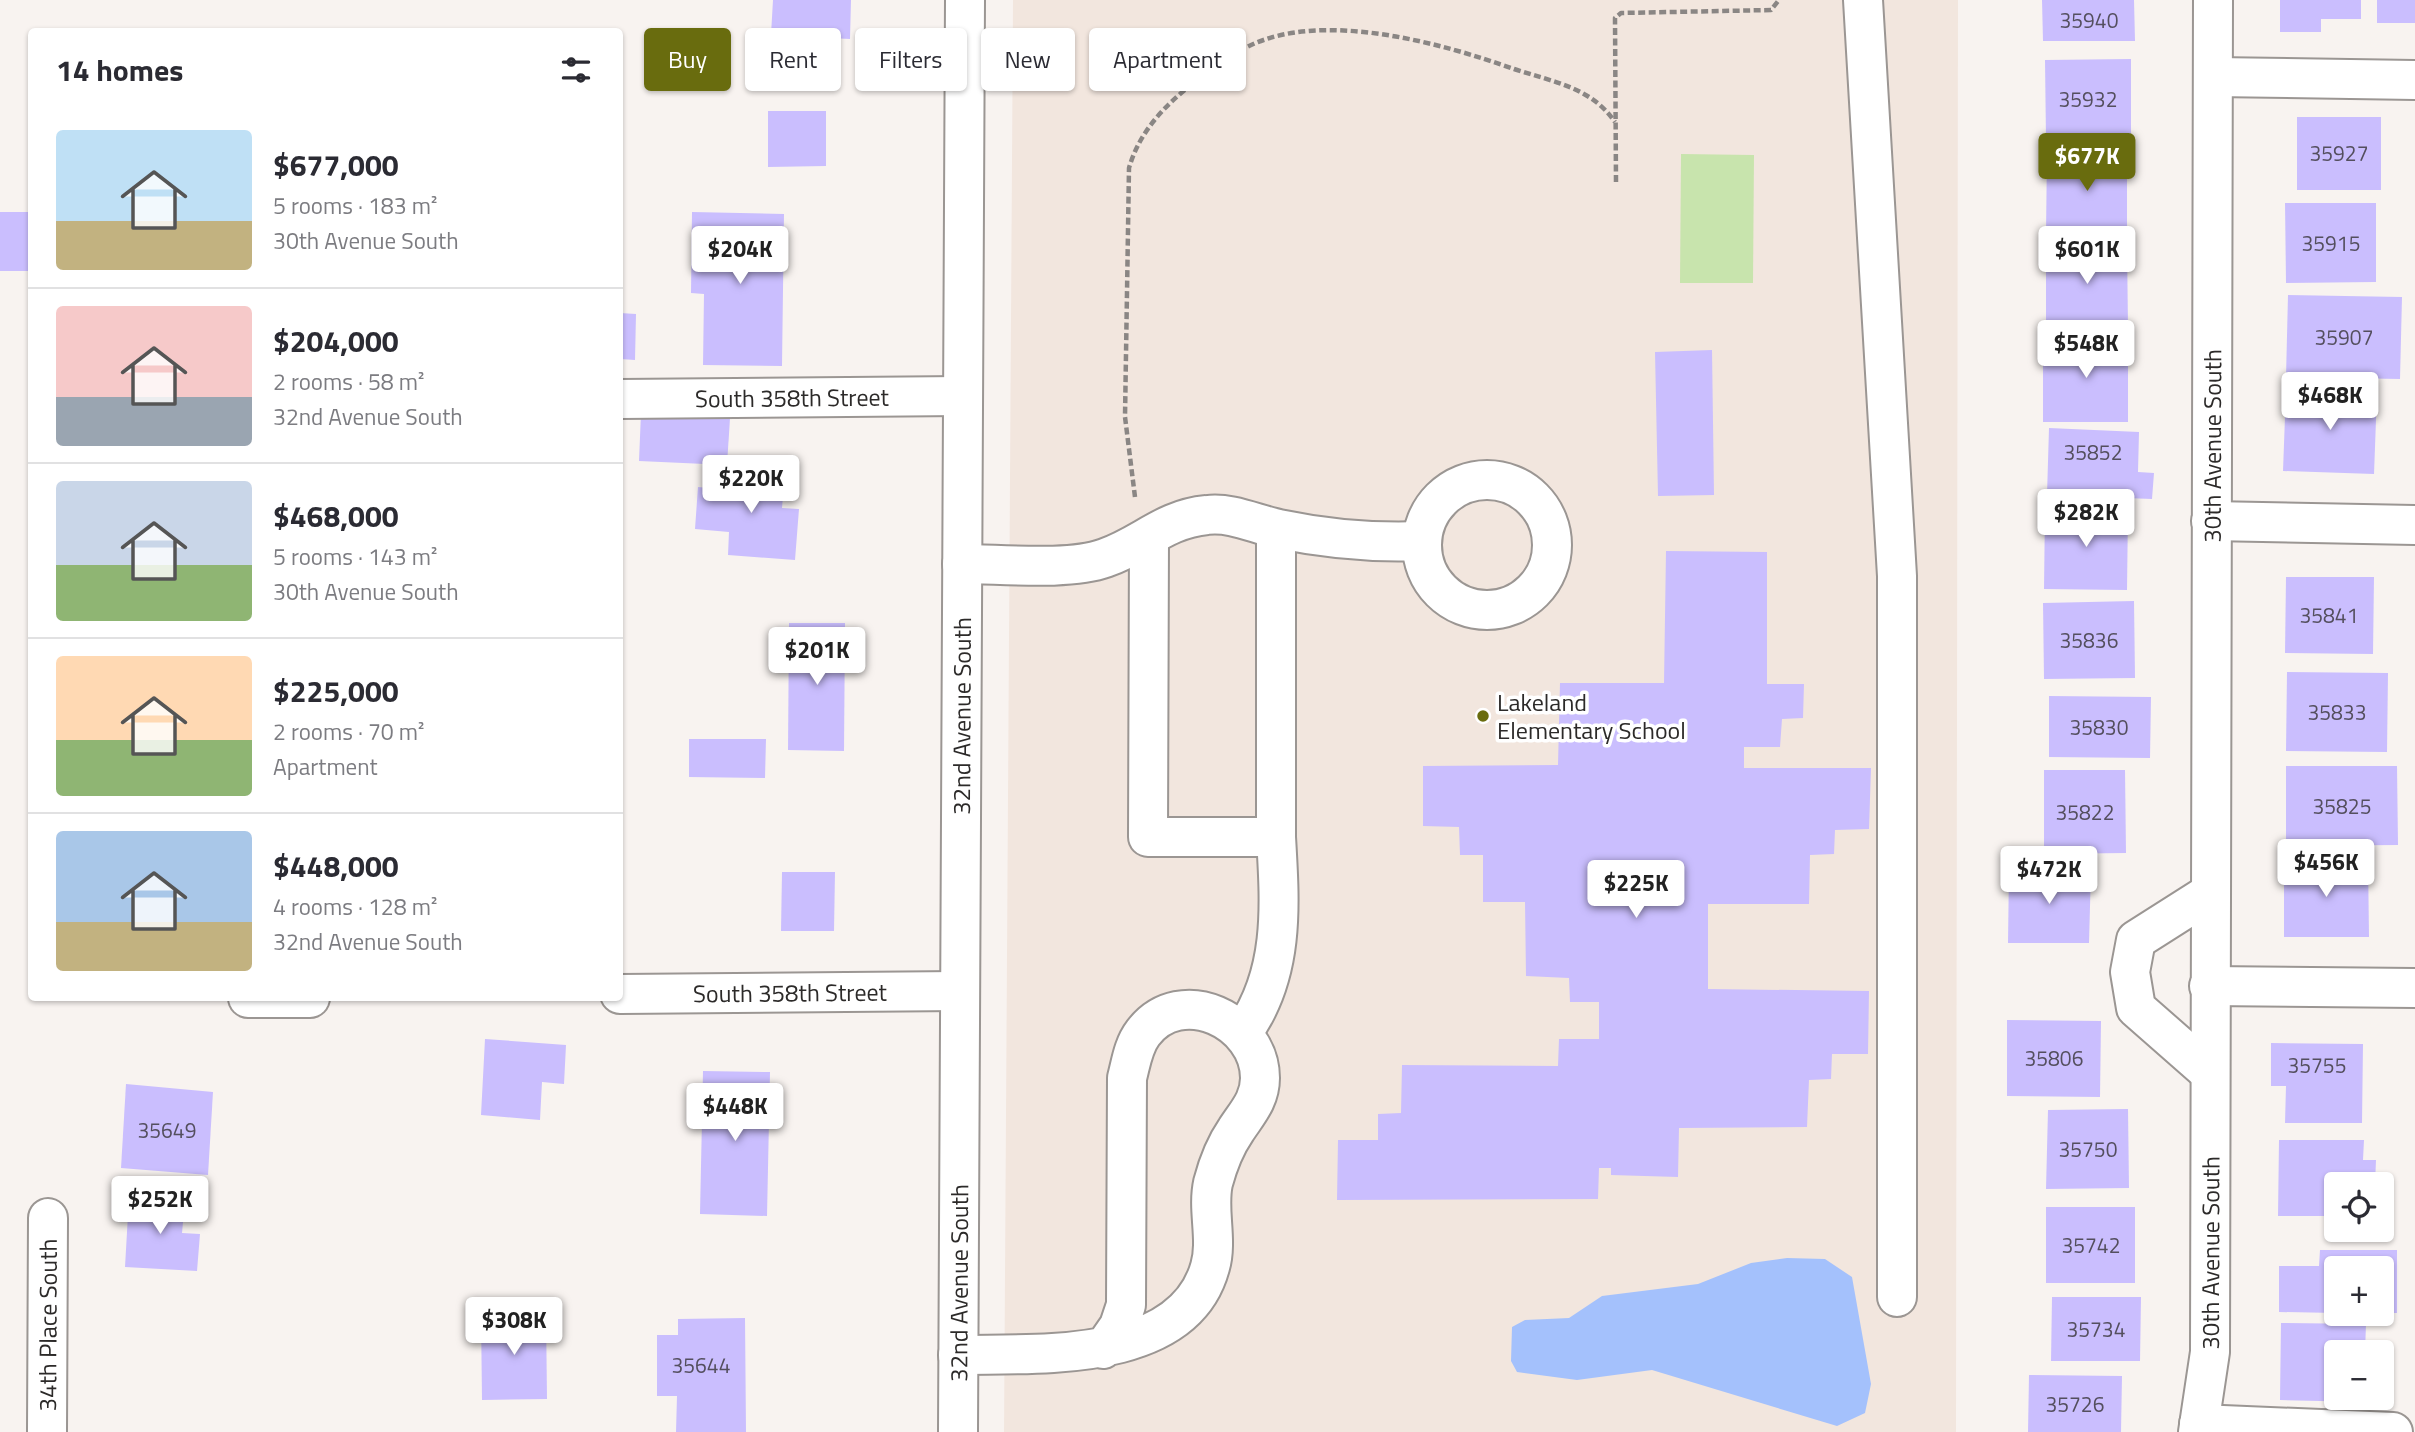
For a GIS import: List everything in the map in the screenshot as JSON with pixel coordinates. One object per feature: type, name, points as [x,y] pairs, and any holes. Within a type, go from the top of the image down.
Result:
[{"type":"street","name":"32nd Avenue South","points":[[958,1432],[965,0]]},
{"type":"street","points":[[1863,0],[1897,576],[1897,1297]]},
{"type":"street","name":"30th Avenue South","points":[[2198,1428],[2210,1352],[2213,0]]},
{"type":"street","points":[[2213,78],[2415,80]]},
{"type":"street","name":"South 358th Street","points":[[623,399],[962,396]]},
{"type":"street","points":[[962,564],[1072,563],[1105,558],[1144,540],[1170,523],[1209,514],[1240,517],[1276,529],[1347,541],[1422,541]]},
{"type":"street","points":[[2211,521],[2415,525]]},
{"type":"street","points":[[1243,1032],[1252,1020],[1269,978],[1278,945],[1280,909],[1276,837],[1276,529]]},
{"type":"street","points":[[1144,540],[1148,837],[1276,837]]},
{"type":"street","points":[[2210,893],[2136,940],[2130,972],[2136,1008],[2210,1073]]},
{"type":"street","points":[[2209,986],[2415,988]]},
{"type":"street","name":"South 358th Street","points":[[623,994],[959,991]]},
{"type":"street","points":[[958,1354],[1103,1349],[1143,1337],[1176,1316],[1199,1292],[1210,1268],[1214,1239],[1212,1188],[1219,1162],[1255,1104],[1261,1081],[1259,1056],[1243,1032],[1224,1018],[1201,1010],[1179,1010],[1158,1020],[1143,1033],[1134,1050],[1127,1078],[1126,1305],[1119,1326],[1103,1349]]},
{"type":"street","name":"34th Place South","points":[[47,1432],[48,1218]]},
{"type":"street","points":[[2198,1428],[2393,1432]]},
{"type":"path","points":[[1616,182],[1615,18],[1621,13],[1771,10],[1779,0]]},
{"type":"path","points":[[1144,540],[1125,417],[1129,169],[1138,141],[1181,93],[1215,66],[1251,45],[1292,33],[1334,31],[1443,47],[1497,62],[1594,97],[1615,122]]},
{"type":"shaded area","name":"Lakeland Elementary School","points":[[1013,0],[1958,0],[1956,1432],[1004,1432],[1012,91],[1075,91],[1075,28],[1013,28]]},
{"type":"green space","points":[[1681,154],[1754,155],[1753,283],[1680,283]]},
{"type":"water","points":[[1787,1258],[1825,1259],[1852,1277],[1871,1384],[1865,1413],[1837,1426],[1652,1370],[1577,1380],[1517,1372],[1511,1361],[1512,1327],[1525,1320],[1569,1318],[1602,1296],[1698,1284],[1751,1263]]},
{"type":"building","points":[[773,0],[851,0],[850,39],[841,39],[841,28],[771,28]]},
{"type":"building","points":[[2042,0],[2134,0],[2135,41],[2043,41]]},
{"type":"building","points":[[2280,0],[2361,0],[2361,19],[2321,19],[2321,32],[2280,32]]},
{"type":"building","points":[[2377,0],[2415,0],[2415,23],[2377,23]]},
{"type":"building","points":[[2131,59],[2131,139],[2046,140],[2045,60]]},
{"type":"building","points":[[768,111],[826,111],[826,166],[768,167]]},
{"type":"building","points":[[2297,117],[2381,117],[2381,190],[2297,190]]},
{"type":"building","points":[[2047,153],[2127,153],[2127,233],[2046,233]]},
{"type":"building","points":[[2285,203],[2376,203],[2376,282],[2286,283]]},
{"type":"building","points":[[0,212],[28,212],[28,271],[0,271]]},
{"type":"building","points":[[692,212],[784,214],[782,366],[703,365],[704,294],[691,293]]},
{"type":"building","points":[[2046,246],[2127,246],[2128,326],[2046,326]]},
{"type":"building","points":[[2288,295],[2402,297],[2400,379],[2286,377]]},
{"type":"building","points":[[623,313],[636,314],[635,360],[623,359]]},
{"type":"building","points":[[2043,339],[2128,339],[2128,422],[2043,422]]},
{"type":"building","points":[[1712,350],[1714,495],[1658,496],[1655,352]]},
{"type":"building","points":[[2286,390],[2377,393],[2374,474],[2283,471]]},
{"type":"building","points":[[641,413],[730,418],[727,465],[639,461]]},
{"type":"building","points":[[2049,428],[2139,432],[2138,472],[2154,473],[2152,499],[2047,495]]},
{"type":"building","points":[[731,468],[785,473],[782,508],[799,509],[795,560],[728,555],[729,532],[695,529],[698,487],[730,490]]},
{"type":"building","points":[[2045,509],[2128,510],[2127,590],[2044,589]]},
{"type":"building","points":[[1666,551],[1767,552],[1767,684],[1804,684],[1803,718],[1782,719],[1780,747],[1744,747],[1744,768],[1871,768],[1869,829],[1835,830],[1834,854],[1810,855],[1809,904],[1708,904],[1708,989],[1869,991],[1868,1054],[1832,1054],[1831,1079],[1809,1080],[1807,1127],[1679,1128],[1678,1177],[1611,1175],[1611,1168],[1599,1168],[1598,1199],[1337,1200],[1338,1140],[1378,1140],[1378,1114],[1401,1113],[1402,1065],[1558,1066],[1559,1039],[1599,1039],[1599,1002],[1570,1002],[1569,978],[1526,976],[1525,902],[1483,902],[1483,855],[1460,855],[1459,827],[1423,826],[1423,766],[1558,765],[1560,683],[1664,683]]},
{"type":"building","points":[[2286,577],[2374,577],[2373,654],[2285,653]]},
{"type":"building","points":[[2134,601],[2135,678],[2044,679],[2043,603]]},
{"type":"building","points":[[789,623],[845,623],[844,751],[788,750]]},
{"type":"building","points":[[2287,672],[2388,673],[2387,752],[2286,751]]},
{"type":"building","points":[[2049,696],[2151,697],[2150,758],[2049,757]]},
{"type":"building","points":[[689,739],[766,739],[765,778],[689,777]]},
{"type":"building","points":[[2286,766],[2397,766],[2398,845],[2286,846]]},
{"type":"building","points":[[2044,770],[2125,770],[2126,853],[2044,854]]},
{"type":"building","points":[[2368,860],[2369,937],[2284,937],[2284,861]]},
{"type":"building","points":[[2009,869],[2091,870],[2089,943],[2008,943]]},
{"type":"building","points":[[782,872],[835,872],[834,931],[781,931]]},
{"type":"building","points":[[2007,1020],[2101,1021],[2100,1097],[2007,1096]]},
{"type":"building","points":[[485,1039],[566,1045],[564,1084],[542,1082],[540,1120],[481,1115]]},
{"type":"building","points":[[2271,1043],[2363,1044],[2362,1123],[2285,1123],[2286,1086],[2271,1086]]},
{"type":"building","points":[[703,1071],[770,1072],[767,1216],[700,1214]]},
{"type":"building","points":[[126,1084],[213,1092],[208,1175],[121,1168]]},
{"type":"building","points":[[2128,1109],[2129,1188],[2046,1189],[2048,1110]]},
{"type":"building","points":[[2279,1140],[2364,1140],[2363,1160],[2376,1160],[2376,1172],[2324,1172],[2324,1216],[2278,1216]]},
{"type":"building","points":[[129,1197],[185,1200],[182,1233],[200,1234],[197,1271],[125,1267]]},
{"type":"building","points":[[2046,1207],[2135,1207],[2135,1283],[2046,1283]]},
{"type":"building","points":[[2320,1250],[2397,1250],[2397,1313],[2394,1313],[2394,1256],[2324,1256],[2324,1313],[2279,1312],[2279,1266],[2319,1266]]},
{"type":"building","points":[[2052,1297],[2141,1297],[2140,1361],[2051,1361]]},
{"type":"building","points":[[546,1313],[547,1399],[482,1400],[481,1315]]},
{"type":"building","points":[[745,1318],[746,1432],[676,1432],[677,1396],[657,1396],[657,1335],[678,1335],[678,1319]]},
{"type":"building","points":[[2281,1323],[2366,1326],[2365,1340],[2324,1340],[2324,1401],[2280,1400]]},
{"type":"building","points":[[2029,1375],[2122,1376],[2121,1432],[2028,1432]]},
{"type":"place","name":"Lakeland Elementary School","points":[[1483,716]]}]
